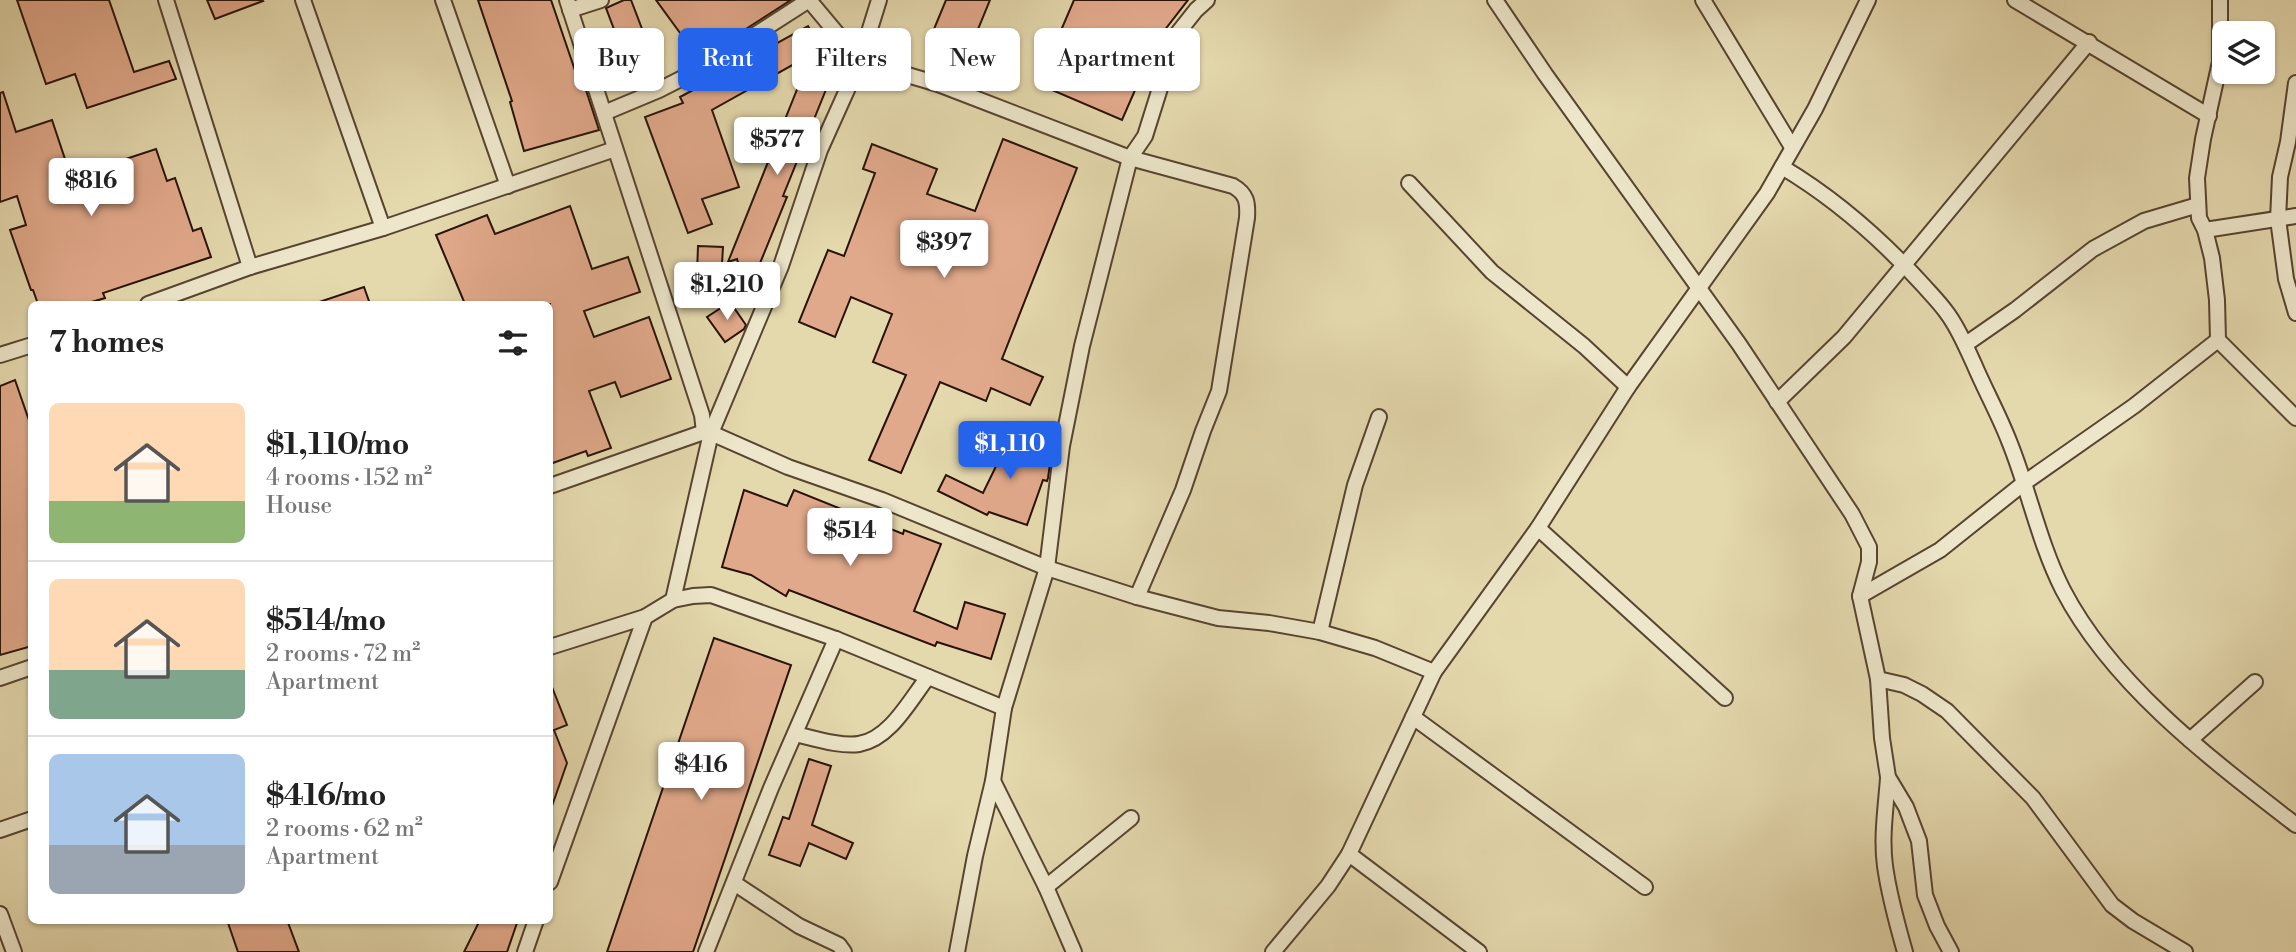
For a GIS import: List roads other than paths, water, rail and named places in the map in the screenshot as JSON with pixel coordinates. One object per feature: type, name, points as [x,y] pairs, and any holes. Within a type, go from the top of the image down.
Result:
[{"type":"street","points":[[166,0],[250,267]]},
{"type":"street","points":[[303,0],[383,228]]},
{"type":"street","points":[[443,0],[508,186]]},
{"type":"street","points":[[601,0],[569,5],[707,432]]},
{"type":"street","points":[[604,113],[659,90],[708,65],[809,0],[832,28]]},
{"type":"street","points":[[870,28],[879,0]]},
{"type":"street","points":[[957,952],[975,856],[993,781],[1004,708],[1047,568],[1062,446],[1082,346],[1130,158],[1145,136],[1177,34],[1207,0]]},
{"type":"street","points":[[1495,0],[1698,286],[1852,514],[1869,547],[1869,562],[1860,596],[1878,679],[1888,777],[1885,864],[1895,918],[1905,952]]},
{"type":"street","points":[[1703,0],[1792,147]]},
{"type":"street","points":[[1273,952],[1328,886],[1349,854],[1434,672],[1538,528],[1628,387],[1698,286],[1744,227],[1782,167],[1815,109],[1868,0]]},
{"type":"street","points":[[2015,0],[2209,116]]},
{"type":"street","points":[[2220,0],[2220,62],[2197,178],[2199,218],[2212,258],[2218,340],[2296,418]]},
{"type":"street","points":[[1777,402],[1844,337],[2089,42]]},
{"type":"street","points":[[911,77],[1130,158],[1233,186],[1242,192],[1248,204],[1219,391],[1183,490],[1136,597]]},
{"type":"street","points":[[2296,83],[2280,177],[2278,219],[2286,279],[2296,313]]},
{"type":"street","points":[[673,600],[707,432],[781,266],[820,150],[847,91]]},
{"type":"street","points":[[156,301],[250,267],[383,228],[615,149]]},
{"type":"street","points":[[1782,167],[1808,182],[1838,206],[1904,264],[1947,312],[1966,344],[2009,440],[2063,590],[2086,628],[2141,693],[2190,740],[2227,773],[2296,825]]},
{"type":"street","points":[[1409,183],[1492,272],[1584,346],[1628,387]]},
{"type":"street","points":[[1966,344],[2015,310],[2092,249],[2144,221],[2198,205]]},
{"type":"street","points":[[2205,230],[2296,216]]},
{"type":"street","points":[[1860,596],[1940,550],[2024,483],[2134,405],[2218,340]]},
{"type":"street","points":[[0,355],[28,346]]},
{"type":"street","points":[[1320,632],[1354,485],[1379,417]]},
{"type":"street","points":[[553,485],[707,432],[788,467],[882,500],[1047,568],[1136,597],[1218,618],[1320,632],[1375,648],[1434,672]]},
{"type":"street","points":[[1538,528],[1725,698]]},
{"type":"street","points":[[553,646],[645,617],[673,600],[711,595],[836,639],[1004,708]]},
{"type":"street","points":[[553,874],[645,617]]},
{"type":"street","points":[[706,952],[836,639]]},
{"type":"street","points":[[0,678],[28,668]]},
{"type":"street","points":[[795,734],[856,744],[870,741],[887,729],[928,677]]},
{"type":"street","points":[[1878,679],[1904,685],[1947,711],[2033,798],[2112,905],[2133,922],[2185,952]]},
{"type":"street","points":[[2190,740],[2255,682]]},
{"type":"street","points":[[1413,717],[1645,887]]},
{"type":"street","points":[[1888,777],[1906,807],[1919,841],[1925,895],[1951,952]]},
{"type":"street","points":[[993,781],[1046,887],[1074,952]]},
{"type":"street","points":[[1046,887],[1131,818]]},
{"type":"street","points":[[0,830],[28,821]]},
{"type":"street","points":[[1349,854],[1479,952]]},
{"type":"street","points":[[734,883],[799,926],[839,945],[844,952]]},
{"type":"street","points":[[2,924],[14,952]]},
{"type":"street","points":[[524,952],[534,924]]}]
